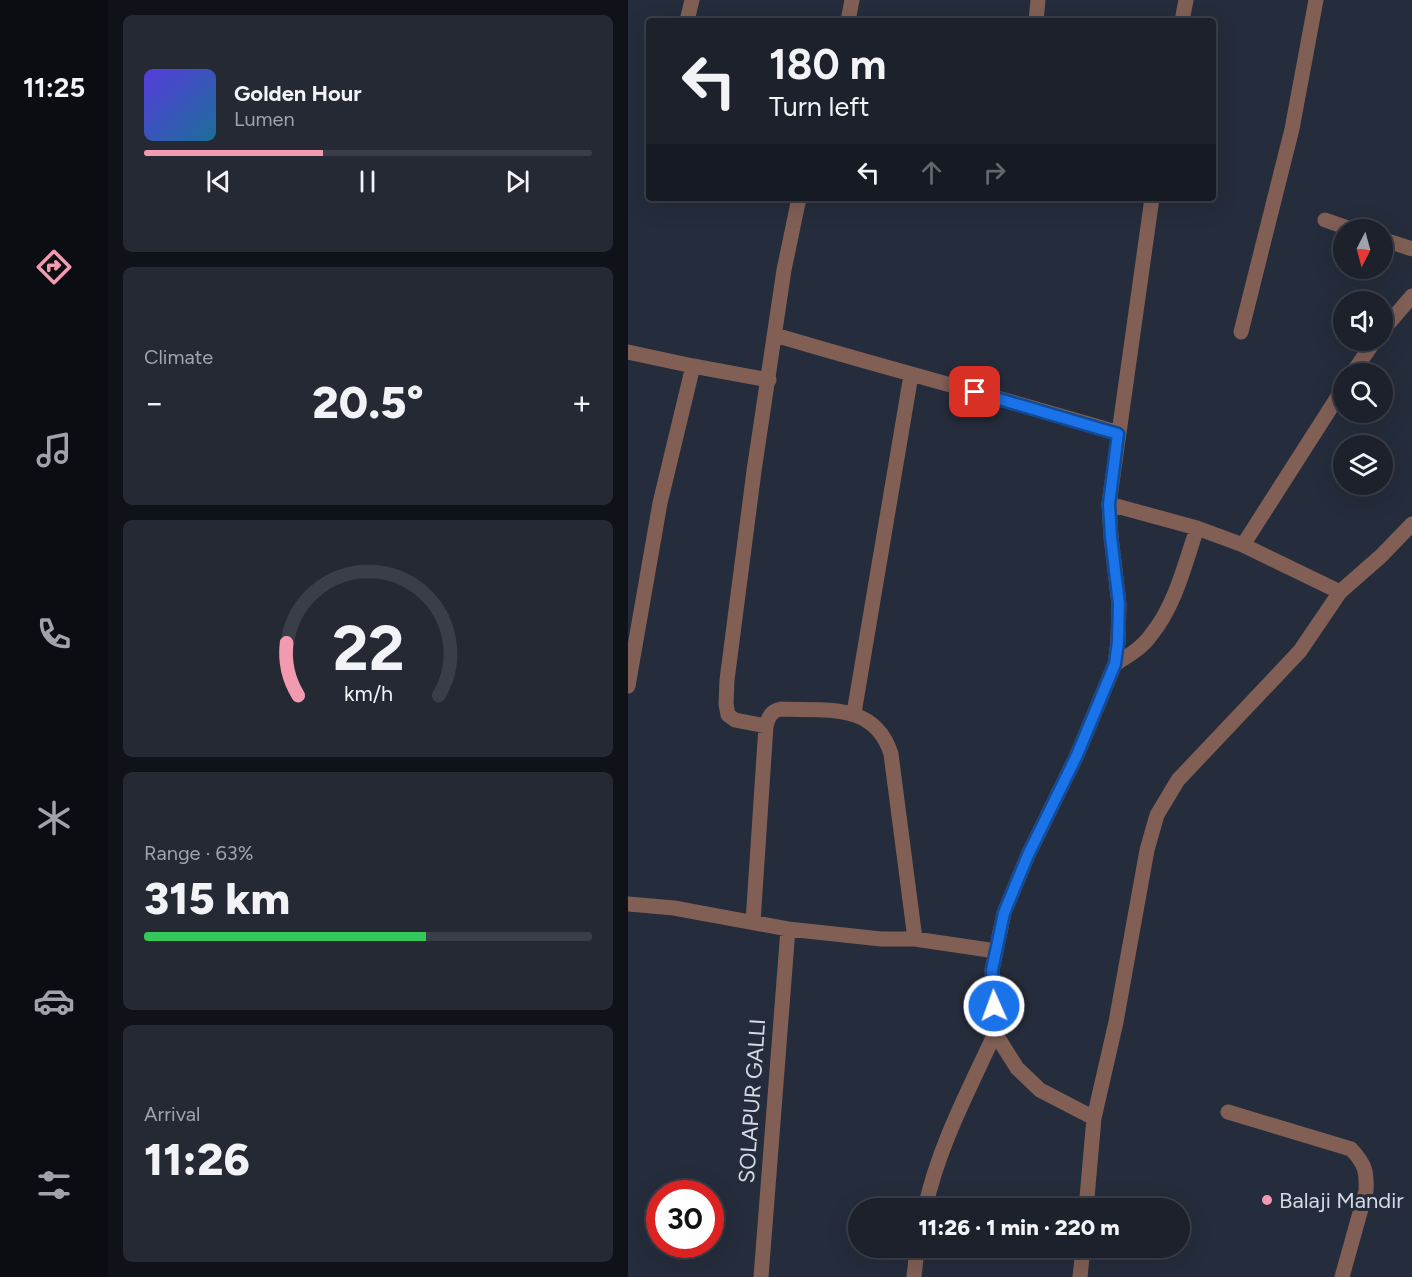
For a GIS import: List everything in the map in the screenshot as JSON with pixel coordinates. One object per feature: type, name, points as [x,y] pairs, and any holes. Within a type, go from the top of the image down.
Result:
[{"type":"street","points":[[688,18],[692,0]]},
{"type":"street","points":[[849,18],[852,0]]},
{"type":"street","points":[[1036,18],[1038,0]]},
{"type":"street","points":[[1183,18],[1186,0]]},
{"type":"street","points":[[1241,332],[1292,129],[1316,0]]},
{"type":"street","points":[[766,726],[735,720],[728,715],[727,680],[784,270],[798,201]]},
{"type":"street","points":[[928,1198],[946,1139],[995,1033],[992,970],[1004,913],[1028,855],[1077,755],[1115,664],[1119,604],[1109,504],[1152,201]]},
{"type":"street","points":[[1325,220],[1333,223]]},
{"type":"street","points":[[1393,243],[1411,249]]},
{"type":"street","points":[[1393,318],[1411,296]]},
{"type":"street","points":[[775,335],[911,375],[1019,403],[1118,434]]},
{"type":"street","points":[[628,352],[769,380]]},
{"type":"street","points":[[628,686],[660,503],[692,366]]},
{"type":"street","points":[[854,713],[911,375]]},
{"type":"street","points":[[1243,544],[1333,404]]},
{"type":"street","points":[[1109,504],[1197,528],[1243,544],[1340,592]]},
{"type":"street","points":[[1087,1198],[1094,1118],[1116,1022],[1147,850],[1157,815],[1178,780],[1300,651],[1340,592],[1381,556],[1411,524]]},
{"type":"street","points":[[1115,664],[1138,649],[1152,635],[1168,609],[1197,528]]},
{"type":"street","points":[[753,922],[766,726],[773,710],[854,713],[880,730],[888,742],[915,939]]},
{"type":"street","points":[[628,904],[674,908],[788,930],[881,939],[915,939],[996,951]]},
{"type":"street","name":"SOLAPUR GALLI","points":[[760,1277],[788,930]]},
{"type":"street","points":[[995,1033],[1017,1068],[1040,1090],[1094,1118]]},
{"type":"street","points":[[1228,1112],[1351,1149],[1363,1161],[1367,1177],[1366,1191],[1342,1277]]},
{"type":"street","points":[[914,1277],[916,1258]]},
{"type":"street","points":[[1080,1277],[1082,1258]]},
{"type":"place","name":"Balaji Mandir","points":[[1267,1200]]},
{"type":"route","points":[[975,392],[1019,403],[1118,434],[1109,504],[1119,604],[1115,664],[1077,755],[1028,855],[1004,913],[992,970],[994,1006]]}]
